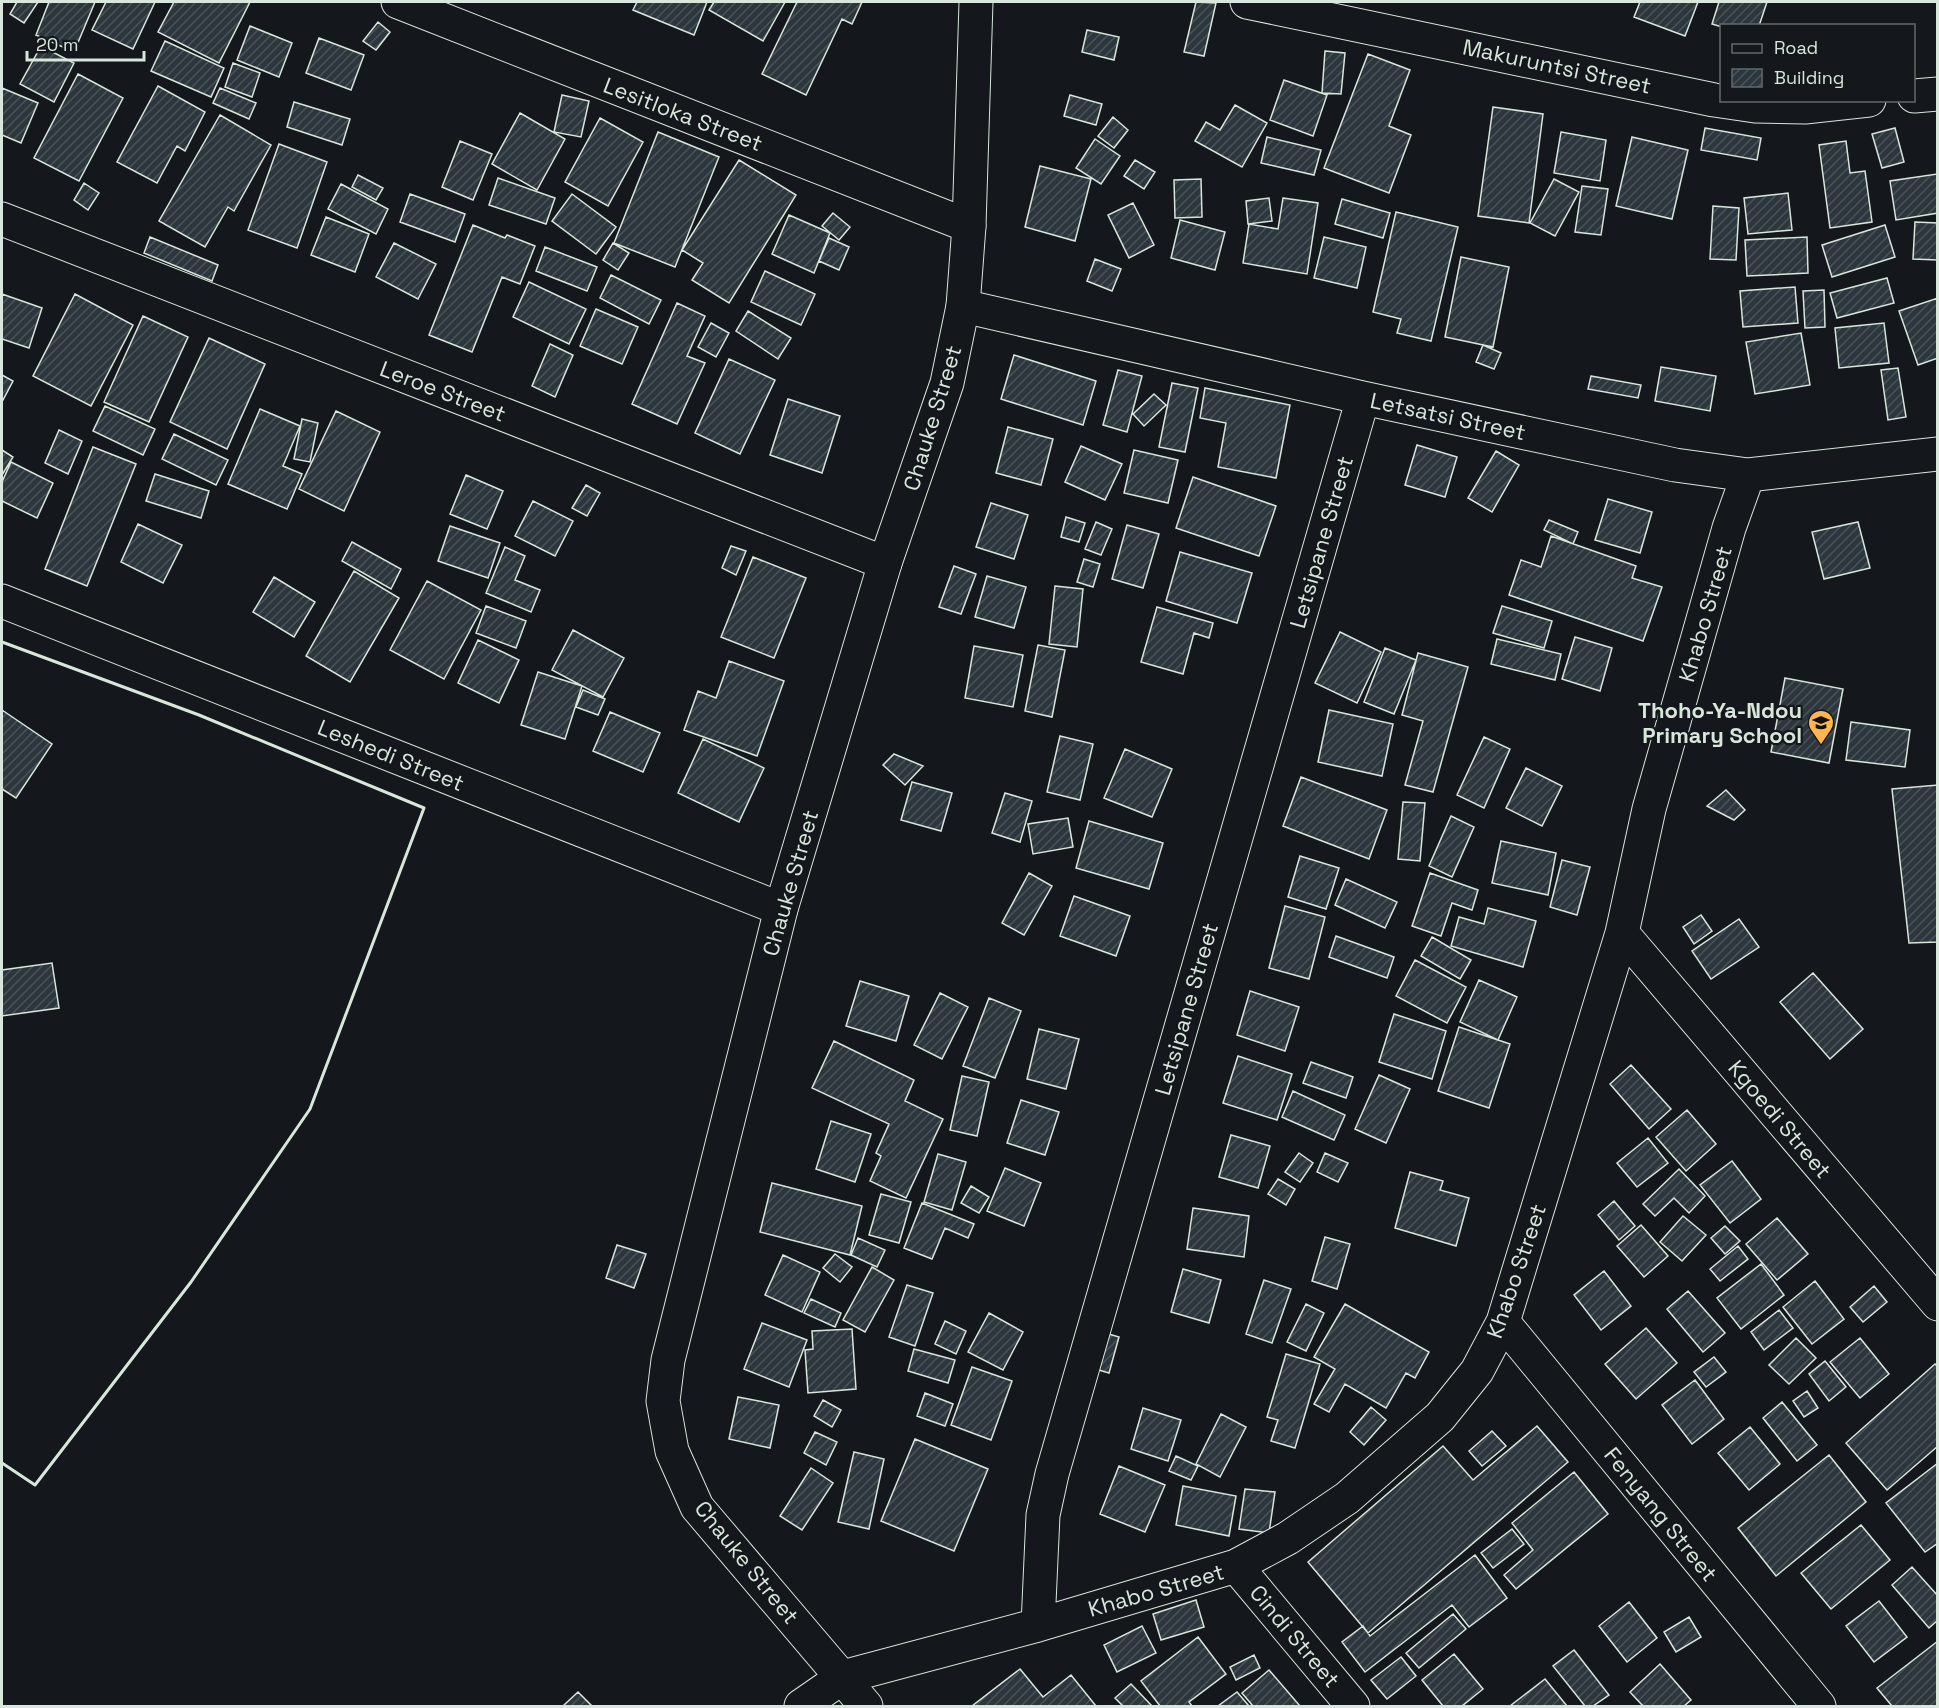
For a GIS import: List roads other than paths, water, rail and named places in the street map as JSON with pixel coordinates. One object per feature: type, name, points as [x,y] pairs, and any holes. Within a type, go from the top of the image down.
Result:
[{"type":"street","name":"Lesitloka Street","points":[[398,2],[969,226]]},
{"type":"street","name":"Chauke Street","points":[[866,1707],[698,1507],[672,1451],[663,1401],[671,1349],[781,909],[885,563],[948,383],[963,306],[969,226],[976,2]]},
{"type":"street","name":"Makuruntsi Street","points":[[1247,2],[1720,101]]},
{"type":"street","points":[[1915,96],[1938,94]]},
{"type":"street","name":"Makuruntsi Street","points":[[1730,102],[1805,106],[1848,102]]},
{"type":"street","name":"Leroe Street","points":[[2,219],[885,563]]},
{"type":"street","name":"Letsatsi Street","points":[[963,306],[1363,398],[1644,458],[1748,475],[1938,454]]},
{"type":"street","name":"Letsipane Street","points":[[1038,1625],[1043,1515],[1052,1474],[1363,398]]},
{"type":"street","name":"Khabo Street","points":[[843,1677],[1038,1625],[1236,1566],[1288,1538],[1347,1498],[1440,1417],[1477,1371],[1503,1322],[1622,933],[1649,809],[1729,528],[1748,475]]},
{"type":"street","name":"Leshedi Street","points":[[2,601],[781,909]]},
{"type":"street","name":"Kgoedi Street","points":[[1622,933],[1938,1304]]},
{"type":"street","name":"Fenyang Street","points":[[1503,1322],[1819,1707]]},
{"type":"street","name":"Cindi Street","points":[[1236,1566],[1353,1707]]},
{"type":"street","points":[[801,1707],[843,1677]]},
{"type":"place","name":"Thoho-Ya-Ndou Primary School","points":[[1821,746]]}]
